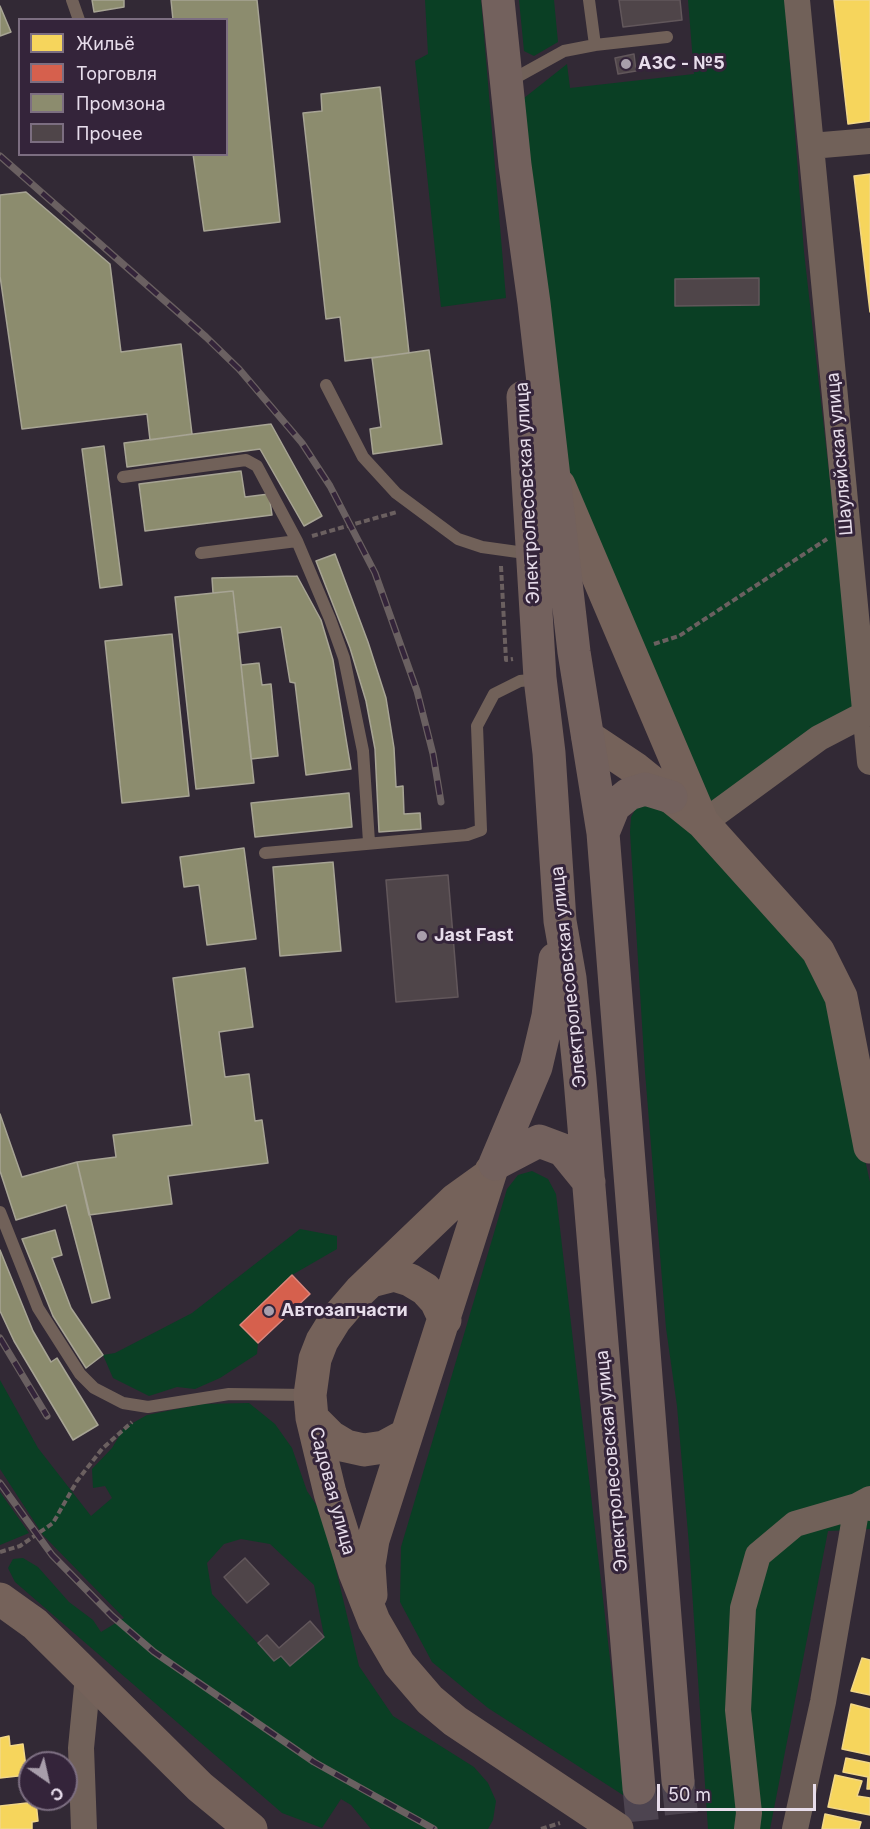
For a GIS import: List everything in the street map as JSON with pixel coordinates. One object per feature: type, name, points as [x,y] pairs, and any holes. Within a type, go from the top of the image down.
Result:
[{"type":"main road","name":"Электролесовская улица","points":[[498,0],[515,165],[534,303],[576,667],[603,833],[678,1782]]},
{"type":"main road","name":"Электролесовская улица","points":[[515,165],[517,305],[540,678],[547,738],[560,921],[570,978],[589,1182],[639,1788]]},
{"type":"main road","points":[[547,738],[588,737]]},
{"type":"main road","points":[[603,833],[614,806],[629,794],[645,789],[671,797]]},
{"type":"main road","points":[[491,1170],[536,1067],[548,1016],[560,921]]},
{"type":"main road","points":[[491,1170],[539,1141],[563,1150],[589,1182]]},
{"type":"street","name":"Шауляйская улица","points":[[797,0],[811,146],[862,599],[865,714],[870,762]]},
{"type":"street","points":[[811,146],[870,141]]},
{"type":"street","points":[[551,466],[703,823]]},
{"type":"street","points":[[703,823],[819,738],[865,714]]},
{"type":"street","points":[[588,737],[636,769],[703,823],[799,927],[818,951],[841,997],[870,1147]]},
{"type":"street","name":"Садовая улица","points":[[491,1170],[455,1200],[371,1281],[335,1320],[322,1341],[315,1359],[311,1406],[330,1493],[355,1573],[374,1621],[399,1664],[430,1700],[510,1759],[617,1829]]},
{"type":"street","name":"Садовая улица","points":[[374,1621],[369,1565],[373,1540],[491,1170]]},
{"type":"street","points":[[371,1281],[394,1275],[410,1280],[425,1289],[436,1301],[445,1320]]},
{"type":"street","points":[[311,1406],[331,1437],[346,1446],[364,1450],[384,1447],[406,1435]]},
{"type":"street","points":[[747,1829],[749,1813],[738,1710],[743,1608],[758,1555],[795,1524],[866,1504],[795,1829]]},
{"type":"street","points":[[0,1599],[35,1624],[200,1787],[251,1829]]},
{"type":"street","points":[[84,1829],[81,1748],[88,1676]]},
{"type":"lane","points":[[72,0],[78,18]]},
{"type":"lane","points":[[589,0],[595,45]]},
{"type":"lane","points":[[506,82],[564,51],[667,37]]},
{"type":"lane","points":[[326,385],[363,457],[376,474],[412,506],[458,539],[482,547],[533,555]]},
{"type":"lane","points":[[123,477],[246,460],[257,466],[297,541],[330,619],[354,699],[363,751],[369,842]]},
{"type":"lane","points":[[201,553],[297,541]]},
{"type":"lane","points":[[265,853],[467,835],[481,830],[477,726],[494,694],[519,681],[540,678]]},
{"type":"lane","points":[[0,1212],[38,1308],[80,1374],[94,1388],[123,1403],[148,1407],[229,1394],[311,1406]]},
{"type":"path","points":[[297,541],[412,506]]},
{"type":"path","points":[[0,1552],[20,1546],[53,1524],[77,1482],[102,1449],[148,1407]]},
{"type":"path","points":[[541,1829],[559,1822],[565,1826]]},
{"type":"green space","points":[[425,0],[481,0],[506,298],[441,307],[415,61],[428,54]]},
{"type":"green space","points":[[519,0],[554,0],[558,42],[534,56],[524,51]]},
{"type":"green space","points":[[688,0],[785,0],[804,252],[856,711],[705,809],[566,478],[519,102],[567,64],[570,88],[694,74]]},
{"type":"green space","points":[[638,805],[663,806],[796,936],[826,988],[870,1182],[870,1529],[828,1531],[770,1829],[708,1829],[689,1545],[677,1406],[666,1328],[645,1072],[630,832],[631,817]]},
{"type":"green space","points":[[532,1171],[548,1179],[556,1194],[626,1797],[488,1708],[432,1662],[400,1602],[401,1547],[507,1189],[518,1175]]},
{"type":"green space","points":[[300,1229],[337,1236],[337,1249],[292,1275],[241,1324],[258,1343],[257,1354],[220,1378],[195,1389],[177,1387],[149,1396],[113,1378],[103,1355],[115,1353],[192,1313]]},
{"type":"green space","points":[[0,1380],[38,1448],[91,1516],[112,1498],[105,1486],[93,1488],[92,1469],[112,1448],[124,1428],[147,1415],[202,1404],[249,1403],[275,1424],[292,1448],[307,1491],[323,1515],[359,1666],[393,1716],[474,1767],[488,1783],[496,1801],[493,1820],[488,1829],[371,1829],[351,1805],[341,1799],[322,1828],[282,1813],[15,1582],[8,1568],[13,1559],[23,1558],[38,1567],[69,1602],[93,1620],[101,1632],[124,1618],[43,1535],[0,1469]],"holes":[[[241,1539],[270,1544],[314,1585],[324,1636],[290,1666],[281,1656],[274,1661],[212,1594],[207,1563],[224,1544]]]},
{"type":"green space","points":[[0,1492],[29,1533],[0,1545]]},
{"type":"building: Жильё","points":[[834,0],[870,0],[870,121],[848,124]]},
{"type":"building: Жильё","points":[[870,174],[870,312],[854,176]]},
{"type":"building: Жильё","points":[[862,1658],[870,1660],[870,1695],[851,1691]]},
{"type":"building: Жильё","points":[[851,1704],[870,1709],[870,1755],[842,1749]]},
{"type":"building: Жильё","points":[[9,1736],[10,1746],[23,1744],[24,1751],[18,1751],[18,1776],[0,1778],[0,1738]]},
{"type":"building: Жильё","points":[[846,1758],[870,1763],[870,1789],[867,1789],[868,1777],[843,1772]]},
{"type":"building: Жильё","points":[[835,1775],[862,1781],[857,1796],[870,1798],[870,1815],[828,1807]]},
{"type":"building: Жильё","points":[[18,1804],[18,1811],[37,1811],[38,1821],[32,1822],[32,1829],[0,1829],[0,1806]]},
{"type":"building: Жильё","points":[[825,1814],[861,1822],[859,1829],[822,1829]]},
{"type":"building: Торговля","points":[[292,1275],[310,1294],[258,1343],[240,1325]]},
{"type":"building: Промзона","points":[[92,0],[124,0],[124,7],[94,12]]},
{"type":"building: Промзона","points":[[171,0],[257,0],[280,222],[204,231],[193,156],[228,156],[228,18],[173,18]]},
{"type":"building: Промзона","points":[[0,6],[11,32],[0,36]]},
{"type":"building: Промзона","points":[[380,87],[409,353],[345,361],[340,317],[326,319],[303,113],[322,111],[321,94]]},
{"type":"building: Промзона","points":[[26,192],[110,264],[121,352],[181,344],[192,434],[150,440],[147,414],[22,429],[0,276],[0,195]]},
{"type":"building: Промзона","points":[[429,350],[442,444],[373,454],[370,429],[381,427],[372,358]]},
{"type":"building: Промзона","points":[[271,424],[322,516],[304,526],[260,449],[127,467],[124,443]]},
{"type":"building: Промзона","points":[[104,446],[122,585],[100,588],[82,449]]},
{"type":"building: Промзона","points":[[241,471],[245,497],[269,494],[272,515],[145,531],[139,484]]},
{"type":"building: Промзона","points":[[335,554],[386,698],[394,748],[396,787],[403,786],[404,814],[420,813],[421,829],[379,832],[375,749],[366,701],[350,648],[316,561]]},
{"type":"building: Промзона","points":[[297,576],[321,620],[333,660],[351,769],[306,775],[295,683],[290,682],[281,627],[238,633],[233,591],[213,593],[212,578]]},
{"type":"building: Промзона","points":[[233,591],[254,783],[196,789],[175,597]]},
{"type":"building: Промзона","points":[[172,634],[189,796],[122,803],[105,641]]},
{"type":"building: Промзона","points":[[259,663],[262,685],[271,684],[278,756],[251,759],[241,665]]},
{"type":"building: Промзона","points":[[349,793],[352,827],[255,837],[251,803]]},
{"type":"building: Промзона","points":[[244,848],[256,939],[207,945],[199,885],[184,887],[180,857]]},
{"type":"building: Промзона","points":[[333,862],[341,951],[280,956],[273,867]]},
{"type":"building: Промзона","points":[[245,968],[253,1027],[219,1032],[225,1077],[249,1074],[255,1121],[262,1120],[268,1163],[168,1176],[172,1204],[89,1215],[77,1162],[116,1157],[113,1135],[192,1125],[173,978]]},
{"type":"building: Промзона","points":[[0,1114],[22,1177],[77,1162],[110,1298],[92,1303],[66,1205],[16,1220],[0,1171]]},
{"type":"building: Промзона","points":[[55,1230],[62,1255],[52,1258],[71,1308],[103,1355],[86,1368],[53,1316],[22,1239]]},
{"type":"building: Промзона","points":[[0,1250],[33,1331],[51,1362],[57,1358],[98,1425],[73,1440],[14,1341],[0,1311]]},
{"type":"building: Прочее","points":[[619,0],[680,0],[682,20],[623,27]]},
{"type":"building: Прочее","name":"АЗС - №5","points":[[634,54],[636,71],[618,74],[615,58]]},
{"type":"building: Прочее","points":[[759,278],[759,305],[675,306],[675,279]]},
{"type":"building: Прочее","name":"Jast Fast","points":[[448,875],[458,997],[396,1002],[386,880]]},
{"type":"building: Прочее","points":[[245,1558],[269,1584],[247,1603],[224,1577]]},
{"type":"building: Прочее","points":[[310,1621],[324,1637],[290,1666],[281,1656],[274,1661],[258,1643],[267,1635],[279,1648]]},
{"type":"tunnel","points":[[678,1781],[683,1829]]},
{"type":"tunnel","points":[[639,1788],[643,1829]]},
{"type":"railway","points":[[0,156],[206,337],[239,369],[302,443],[330,486],[375,573],[417,691],[433,754],[441,802]]},
{"type":"railway","points":[[0,1338],[47,1416]]},
{"type":"railway","points":[[0,1483],[52,1555],[112,1616],[154,1652],[314,1762],[434,1829]]},
{"type":"place","name":"АЗС - №5","points":[[626,64]]},
{"type":"place","name":"Jast Fast","points":[[422,936]]},
{"type":"place","name":"Автозапчасти","points":[[269,1311]]}]
